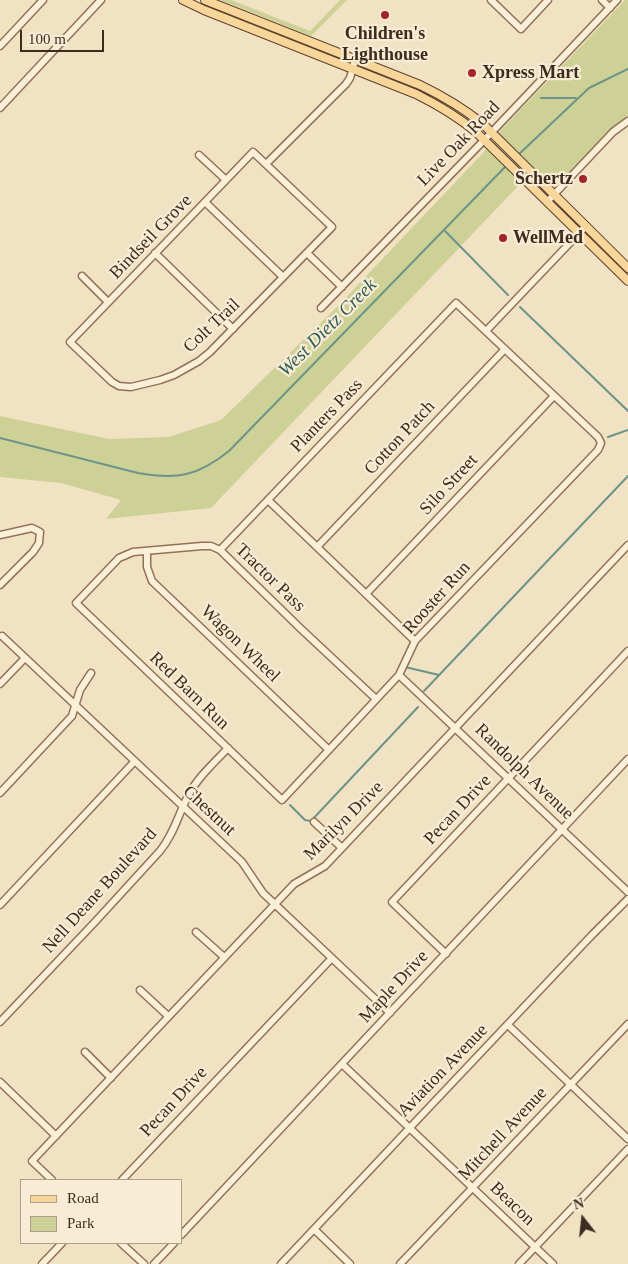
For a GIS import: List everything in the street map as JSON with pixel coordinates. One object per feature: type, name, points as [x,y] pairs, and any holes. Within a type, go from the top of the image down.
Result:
[{"type":"main road","points":[[183,0],[416,94],[442,107],[461,119],[484,140],[579,233],[628,268]]},
{"type":"main road","points":[[205,0],[420,85],[447,98],[467,111],[586,226],[627,278]]},
{"type":"street","points":[[0,46],[43,0]]},
{"type":"street","points":[[0,108],[101,0]]},
{"type":"street","points":[[491,0],[521,29],[548,0]]},
{"type":"street","points":[[602,0],[610,8]]},
{"type":"street","name":"Live Oak Road","points":[[321,308],[617,0]]},
{"type":"street","points":[[266,164],[346,84],[354,69],[356,60]]},
{"type":"street","points":[[547,202],[613,132],[628,121]]},
{"type":"street","name":"Bindseil Grove","points":[[70,342],[253,152],[266,164]]},
{"type":"street","points":[[199,155],[226,180]]},
{"type":"street","name":"Colt Trail","points":[[70,342],[112,382],[127,387],[160,380],[187,369],[210,352],[332,227],[266,164]]},
{"type":"street","points":[[205,202],[283,277]]},
{"type":"street","points":[[554,396],[486,331],[586,226]]},
{"type":"street","points":[[155,253],[234,329]]},
{"type":"street","points":[[307,253],[342,286]]},
{"type":"street","points":[[82,276],[108,302]]},
{"type":"street","name":"Planters Pass","points":[[220,550],[456,303],[486,331]]},
{"type":"street","name":"Cotton Patch","points":[[317,547],[505,349]]},
{"type":"street","name":"Rooster Run","points":[[282,800],[399,674],[415,641],[598,450],[601,444],[598,437],[554,396]]},
{"type":"street","name":"Silo Street","points":[[366,594],[554,396]]},
{"type":"street","points":[[268,500],[415,641]]},
{"type":"street","points":[[0,535],[32,528],[40,532],[39,543],[33,552],[0,586]]},
{"type":"street","name":"Marilyn Drive","points":[[51,1179],[32,1161],[294,884],[326,866],[628,544]]},
{"type":"street","name":"Tractor Pass","points":[[76,603],[119,558],[133,552],[212,546],[220,550],[376,699]]},
{"type":"street","name":"Wagon Wheel","points":[[146,551],[152,581],[329,750]]},
{"type":"street","name":"Red Barn Run","points":[[76,603],[282,800]]},
{"type":"street","name":"Chestnut","points":[[2,636],[242,862],[260,888],[275,904],[390,1013]]},
{"type":"street","name":"Pecan Drive","points":[[446,954],[392,902],[628,651]]},
{"type":"street","points":[[0,684],[24,658]]},
{"type":"street","points":[[0,793],[72,716],[80,690],[84,681],[91,673]]},
{"type":"street","name":"Randolph Avenue","points":[[399,674],[628,892]]},
{"type":"street","name":"Nell Deane Boulevard","points":[[0,1022],[160,851],[171,835],[188,795],[198,780],[228,748]]},
{"type":"street","name":"Maple Drive","points":[[182,1234],[628,759]]},
{"type":"street","points":[[0,905],[134,762]]},
{"type":"street","points":[[314,822],[342,848]]},
{"type":"street","name":"Aviation Avenue","points":[[281,1264],[628,899]]},
{"type":"street","points":[[196,932],[224,957]]},
{"type":"street","name":"Pecan Drive","points":[[123,1179],[332,958]]},
{"type":"street","points":[[140,990],[168,1016]]},
{"type":"street","name":"Mitchell Avenue","points":[[400,1264],[628,1024]]},
{"type":"street","points":[[508,1025],[628,1139]]},
{"type":"street","points":[[85,1052],[111,1078]]},
{"type":"street","name":"Beacon","points":[[342,1064],[552,1264]]},
{"type":"street","points":[[0,1082],[56,1136]]},
{"type":"street","points":[[519,1264],[628,1149]]},
{"type":"street","points":[[314,1230],[350,1264]]},
{"type":"street","points":[[42,1264],[61,1244]]},
{"type":"street","points":[[122,1244],[144,1264]]},
{"type":"street","points":[[154,1264],[173,1244]]},
{"type":"green space","points":[[220,0],[231,0],[310,31],[340,0],[347,0],[311,36]]},
{"type":"green space","points":[[625,0],[628,0],[628,116],[607,133],[556,186],[545,176],[521,183],[211,508],[106,519],[121,500],[61,483],[0,477],[0,416],[109,439],[169,437],[221,420],[336,308]]},
{"type":"waterway","name":"West Dietz Creek","points":[[517,156],[589,88],[628,69]]},
{"type":"waterway","points":[[541,98],[576,98]]},
{"type":"waterway","name":"West Dietz Creek","points":[[0,438],[152,475],[176,476],[197,471],[207,466],[229,451],[506,166]]},
{"type":"waterway","points":[[445,231],[508,295]]},
{"type":"waterway","points":[[520,307],[628,411]]},
{"type":"waterway","points":[[608,437],[628,430]]},
{"type":"waterway","points":[[424,691],[628,476]]},
{"type":"waterway","points":[[405,667],[439,675]]},
{"type":"waterway","points":[[290,805],[305,820],[311,821],[418,707]]},
{"type":"place","name":"Children's Lighthouse","points":[[385,15]]},
{"type":"place","name":"Xpress Mart","points":[[472,73]]},
{"type":"place","name":"Schertz","points":[[583,179]]},
{"type":"place","name":"WellMed","points":[[503,238]]}]
